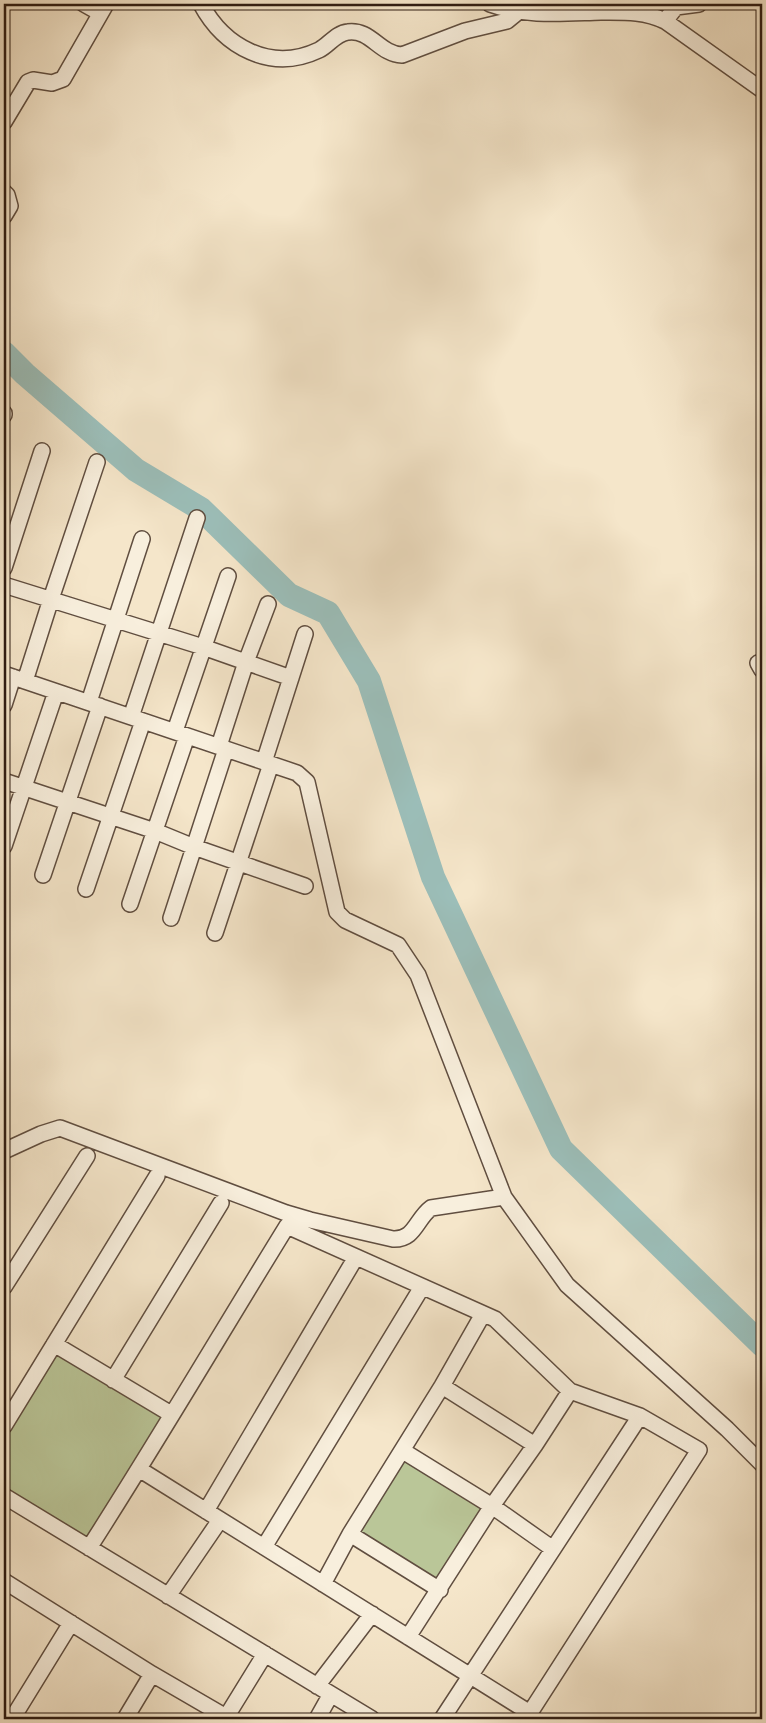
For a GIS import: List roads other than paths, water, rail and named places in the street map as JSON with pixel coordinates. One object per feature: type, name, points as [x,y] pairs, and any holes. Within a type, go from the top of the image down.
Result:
[{"type":"street","points":[[4,122],[28,82],[33,80],[52,83],[63,79],[103,9],[84,4]]},
{"type":"street","points":[[201,4],[220,32],[260,57],[277,60],[306,55],[321,50],[340,34],[350,32],[367,36],[393,55],[402,55],[465,32],[507,21],[520,8]]},
{"type":"street","points":[[490,4],[520,8],[541,14],[634,12],[652,15],[665,21],[762,90]]},
{"type":"street","points":[[665,21],[677,5],[699,4]]},
{"type":"street","points":[[4,192],[7,195],[10,206],[4,216]]},
{"type":"street","points":[[4,568],[42,451]]},
{"type":"street","points":[[4,705],[14,677],[50,599],[97,462]]},
{"type":"street","points":[[86,889],[110,816],[137,719],[158,633],[197,518]]},
{"type":"street","points":[[43,875],[67,801],[116,619],[142,539]]},
{"type":"street","points":[[130,904],[155,831],[203,647],[228,576]]},
{"type":"street","points":[[4,585],[203,647],[291,678]]},
{"type":"street","points":[[171,918],[194,847],[246,662],[268,604]]},
{"type":"street","points":[[215,933],[238,863],[305,634]]},
{"type":"street","points":[[14,677],[297,773],[306,782],[337,912],[345,920],[398,945],[418,975],[504,1197],[567,1285],[727,1429],[762,1464]]},
{"type":"street","points":[[4,846],[56,692]]},
{"type":"street","points":[[4,781],[155,831],[194,847],[306,886]]},
{"type":"street","points":[[4,1151],[41,1134],[60,1128],[286,1213],[393,1239],[402,1239],[410,1234],[422,1214],[431,1208],[504,1197]]},
{"type":"street","points":[[4,1287],[87,1156]]},
{"type":"street","points":[[4,1426],[10,1404],[54,1344],[157,1176]]},
{"type":"street","points":[[114,1380],[221,1203]]},
{"type":"street","points":[[89,1548],[287,1226],[495,1319],[570,1391],[640,1416],[699,1450],[528,1716],[471,1676],[139,1469]]},
{"type":"street","points":[[206,1511],[356,1257]]},
{"type":"street","points":[[264,1547],[422,1287]]},
{"type":"street","points":[[323,1584],[350,1534],[442,1386],[483,1314]]},
{"type":"street","points":[[54,1344],[171,1414]]},
{"type":"street","points":[[442,1386],[536,1445]]},
{"type":"street","points":[[408,1637],[440,1590],[492,1506],[536,1445],[570,1391]]},
{"type":"street","points":[[442,1719],[640,1416]]},
{"type":"street","points":[[403,1450],[492,1506],[553,1549]]},
{"type":"street","points":[[4,1496],[372,1719]]},
{"type":"street","points":[[168,1596],[220,1520]]},
{"type":"street","points":[[350,1534],[440,1590]]},
{"type":"street","points":[[4,1581],[226,1718],[265,1654]]},
{"type":"street","points":[[317,1686],[372,1614]]},
{"type":"street","points":[[12,1719],[71,1624]]},
{"type":"street","points":[[125,1719],[152,1674]]},
{"type":"street","points":[[317,1719],[331,1694]]},
{"type":"waterway","points":[[4,353],[25,374],[136,470],[201,509],[289,595],[328,613],[369,681],[433,877],[561,1149],[762,1345]]}]
